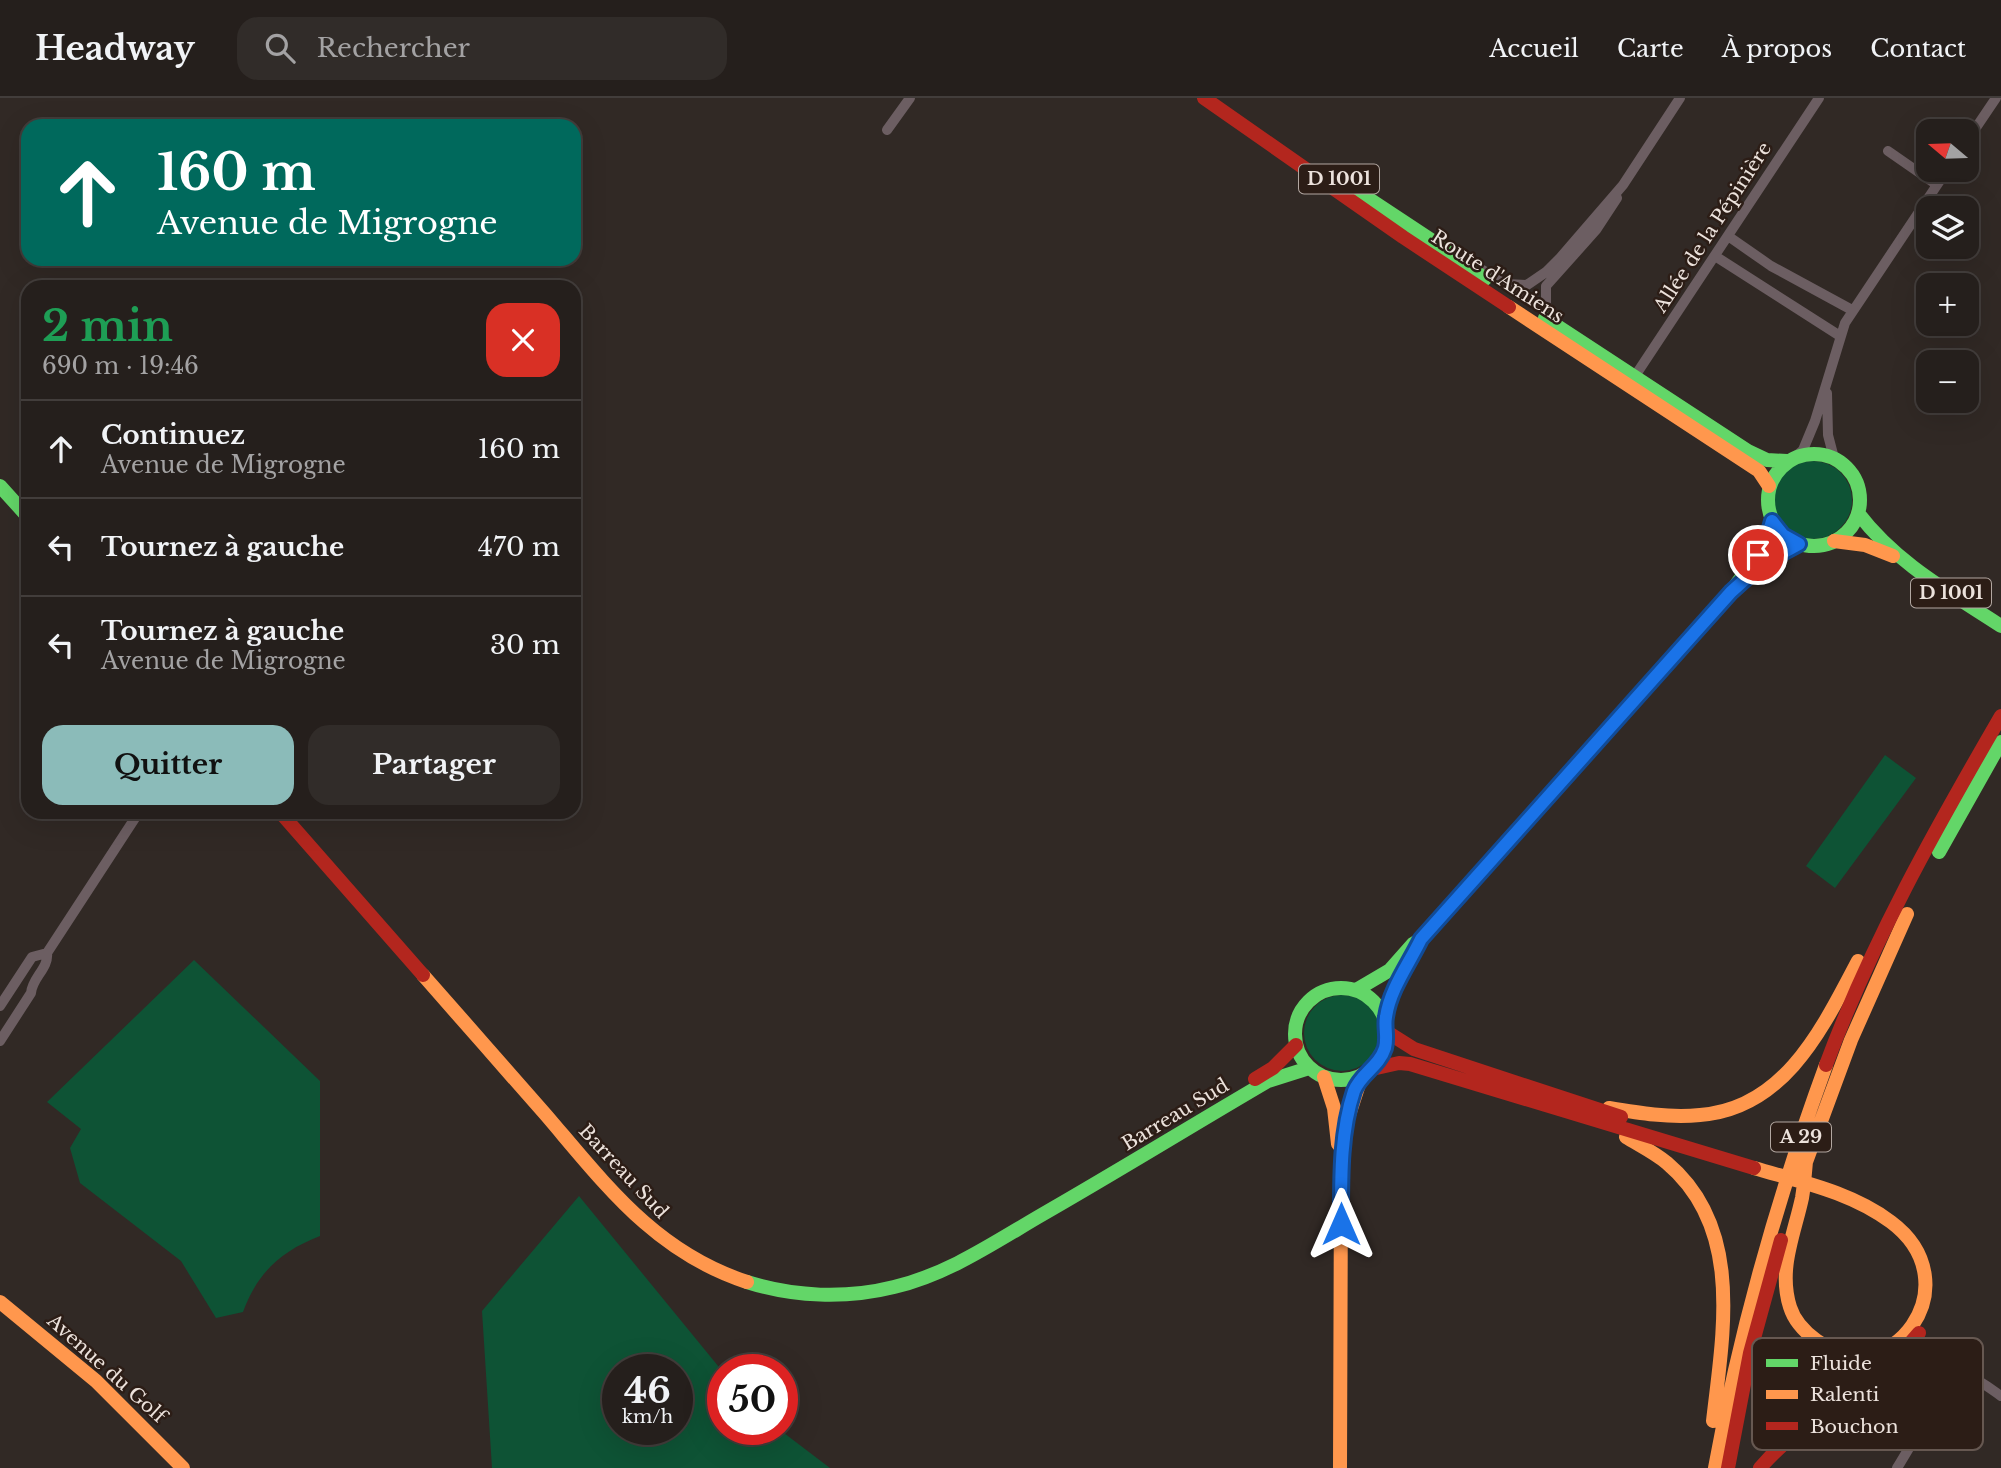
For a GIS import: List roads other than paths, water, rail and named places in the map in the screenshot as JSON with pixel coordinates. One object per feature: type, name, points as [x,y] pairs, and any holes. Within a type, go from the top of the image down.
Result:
[{"type":"main road","name":"Route d'Amiens","points":[[1204,98],[1403,237],[1759,471],[1769,486]]},
{"type":"main road","name":"Route d'Amiens","points":[[1223,98],[1388,213],[1457,257],[1511,297],[1748,452],[1767,460],[1791,459]]},
{"type":"main road","points":[[1815,453],[1834,458],[1847,467],[1856,481],[1860,496],[1858,513],[1849,530],[1834,541],[1818,546],[1799,544],[1783,535],[1772,521],[1767,503],[1769,486],[1780,468],[1791,459],[1815,453]]},
{"type":"main road","points":[[0,486],[21,509]]},
{"type":"main road","points":[[0,500],[21,523]]},
{"type":"main road","name":"D 1001","points":[[1858,513],[1902,560],[2001,626]]},
{"type":"main road","points":[[1731,592],[1766,542],[1772,521]]},
{"type":"main road","name":"D 1001","points":[[1834,541],[1865,545],[1902,560]]},
{"type":"main road","points":[[1356,990],[1390,970],[1405,952],[1421,939],[1731,592],[1762,564],[1799,544]]},
{"type":"main road","name":"A 29","points":[[1715,1468],[1725,1411],[1755,1283],[1782,1190],[1816,1092],[1859,984],[1939,824],[2001,716]]},
{"type":"main road","name":"A 29","points":[[1754,1338],[1776,1254],[1834,1082],[1870,995],[1948,833],[2001,742]]},
{"type":"main road","name":"Barreau Sud","points":[[286,819],[605,1183],[646,1226],[668,1243],[719,1272],[777,1290],[836,1295],[872,1291],[927,1277],[1025,1224],[1268,1081],[1309,1068]]},
{"type":"main road","name":"Barreau Sud","points":[[297,819],[633,1204],[662,1231],[688,1250],[761,1281],[812,1289],[867,1286],[910,1276],[956,1256],[1273,1068],[1296,1045]]},
{"type":"main road","points":[[1585,1104],[1648,1117],[1691,1118],[1716,1115],[1762,1095],[1784,1078],[1807,1053],[1825,1025],[1887,903],[1912,861],[1939,824]]},
{"type":"main road","points":[[1340,1468],[1341,1170],[1344,1133],[1354,1091],[1382,1056],[1392,996],[1421,939]]},
{"type":"main road","points":[[1760,1167],[1585,1104],[1414,1049],[1386,1026],[1377,1004],[1356,990],[1335,988],[1316,995],[1308,1001],[1297,1019],[1296,1045],[1301,1057],[1309,1068],[1324,1077],[1343,1080],[1399,1063],[1410,1065],[1760,1167],[1879,1205],[1908,1224],[1924,1245],[1932,1265],[1934,1287],[1931,1308],[1915,1338]]},
{"type":"main road","points":[[1324,1077],[1334,1108],[1341,1170]]},
{"type":"main road","points":[[1588,1119],[1646,1147],[1679,1172],[1698,1197],[1721,1247],[1724,1305],[1708,1468]]},
{"type":"main road","points":[[1806,1161],[1802,1195],[1788,1251],[1785,1276],[1790,1309],[1812,1338]]},
{"type":"main road","points":[[1830,1189],[1885,1217],[1904,1232],[1924,1265],[1927,1286],[1922,1308],[1915,1324],[1901,1338]]},
{"type":"main road","name":"Avenue du Golf","points":[[0,1302],[44,1334],[128,1409],[183,1468]]},
{"type":"main road","name":"A 29","points":[[1728,1468],[1752,1349]]},
{"type":"main road","points":[[1760,1468],[1778,1450]]},
{"type":"street","points":[[887,130],[910,98]]},
{"type":"street","points":[[1507,284],[1527,285],[1546,272],[1623,185],[1680,98]]},
{"type":"street","name":"Allée de la Pépinière","points":[[1635,376],[1819,98]]},
{"type":"street","points":[[1979,123],[1996,98]]},
{"type":"street","points":[[1888,151],[1937,185]]},
{"type":"street","points":[[1791,459],[1803,450],[1809,439],[1840,336],[1852,310],[1939,182]]},
{"type":"street","points":[[1549,313],[1546,286],[1596,230],[1614,205],[1623,185]]},
{"type":"street","points":[[1728,236],[1771,266],[1852,310]]},
{"type":"street","points":[[1715,256],[1840,336]]},
{"type":"street","points":[[1457,257],[1507,284],[1597,345],[1609,359]]},
{"type":"street","points":[[1830,369],[1827,419],[1834,458]]},
{"type":"street","points":[[0,1006],[32,957],[47,953],[134,819]]},
{"type":"street","points":[[0,1041],[31,993],[32,985],[48,959],[47,953]]},
{"type":"street","points":[[1983,1385],[2001,1396]]},
{"type":"street","points":[[1898,1468],[1909,1450]]}]
